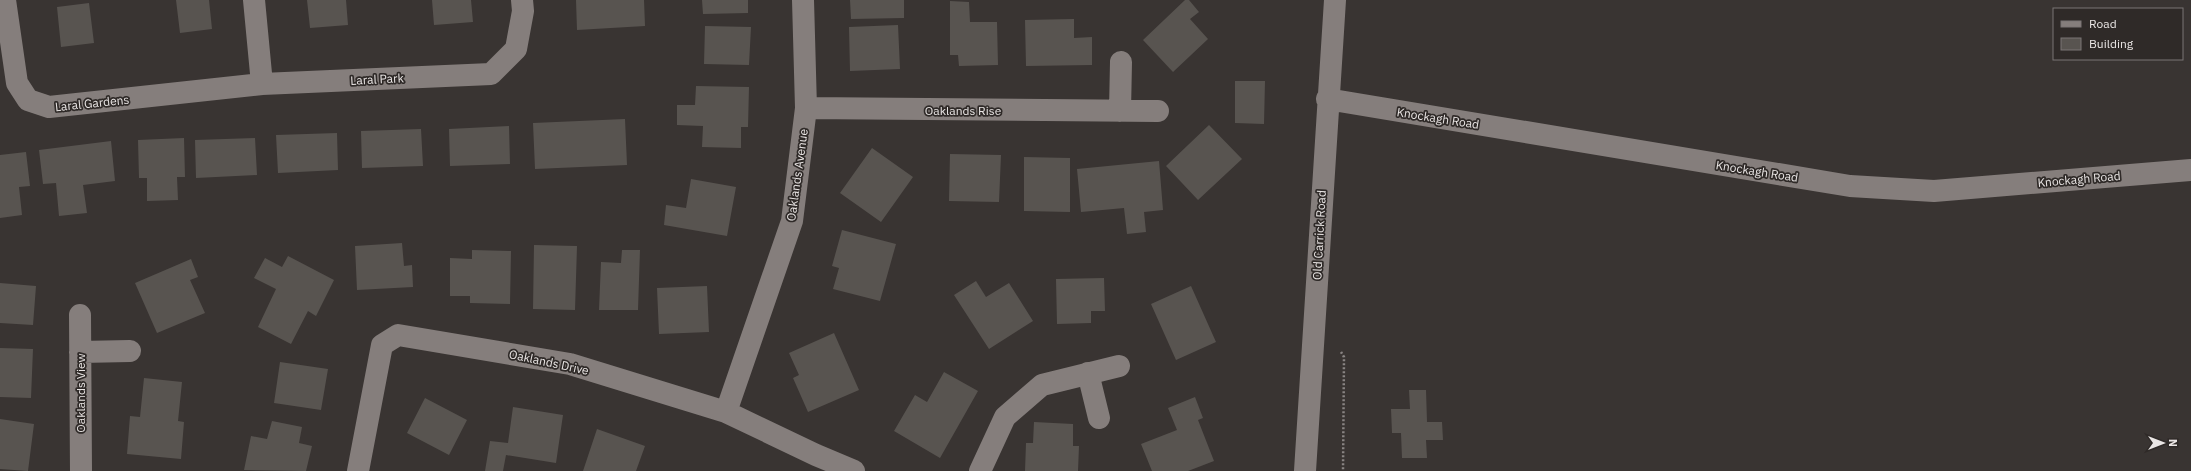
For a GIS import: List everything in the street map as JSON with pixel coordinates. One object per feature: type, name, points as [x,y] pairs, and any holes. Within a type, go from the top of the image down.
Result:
[{"type":"street","name":"Laral Gardens","points":[[5,0],[17,83],[28,100],[49,107],[262,84]]},
{"type":"street","points":[[254,0],[262,84]]},
{"type":"street","name":"Laral Park","points":[[262,84],[491,74],[516,50],[523,11],[522,0]]},
{"type":"street","name":"Oaklands Avenue","points":[[726,412],[792,221],[806,108],[803,0]]},
{"type":"street","name":"Old Carrick Road","points":[[1305,471],[1334,0]]},
{"type":"street","points":[[1120,111],[1122,62]]},
{"type":"street","name":"Knockagh Road","points":[[1327,99],[1850,186],[1934,191],[2191,170]]},
{"type":"street","name":"Oaklands Rise","points":[[806,108],[1158,111]]},
{"type":"street","name":"Oaklands View","points":[[80,315],[81,471]]},
{"type":"street","name":"Oaklands Drive","points":[[358,471],[382,345],[398,335],[570,364],[726,412],[812,463],[854,471]]},
{"type":"street","points":[[80,352],[130,351]]},
{"type":"street","points":[[980,471],[1005,417],[1042,385],[1119,366]]},
{"type":"street","points":[[1088,373],[1099,418]]},
{"type":"building","points":[[176,0],[209,0],[212,29],[180,33]]},
{"type":"building","points":[[307,0],[346,0],[348,25],[310,28]]},
{"type":"building","points":[[432,0],[471,0],[473,22],[434,25]]},
{"type":"building","points":[[576,0],[644,0],[645,26],[577,30]]},
{"type":"building","points":[[702,0],[748,0],[748,13],[703,14]]},
{"type":"building","points":[[850,0],[904,0],[904,18],[851,19]]},
{"type":"building","points":[[1185,0],[1189,0],[1199,12],[1190,19],[1208,39],[1173,72],[1143,40]]},
{"type":"building","points":[[950,1],[969,2],[970,22],[997,22],[998,65],[959,66],[958,55],[950,55]]},
{"type":"building","points":[[89,3],[94,43],[61,47],[57,7]]},
{"type":"building","points":[[1074,19],[1074,38],[1092,37],[1092,65],[1026,66],[1025,20]]},
{"type":"building","points":[[898,25],[900,69],[850,71],[849,27]]},
{"type":"building","points":[[705,26],[751,27],[749,65],[704,64]]},
{"type":"building","points":[[1235,81],[1265,81],[1264,124],[1235,123]]},
{"type":"building","points":[[696,86],[749,87],[748,127],[741,127],[741,148],[702,147],[703,126],[677,125],[677,105],[695,105]]},
{"type":"building","points":[[625,119],[627,165],[535,169],[533,123]]},
{"type":"building","points":[[1209,125],[1242,159],[1198,200],[1166,166]]},
{"type":"building","points":[[509,126],[510,164],[450,166],[449,129]]},
{"type":"building","points":[[421,129],[423,166],[362,168],[361,131]]},
{"type":"building","points":[[337,133],[338,170],[278,173],[276,135]]},
{"type":"building","points":[[184,138],[185,177],[177,177],[178,200],[147,201],[147,178],[139,178],[138,140]]},
{"type":"building","points":[[255,138],[257,175],[196,178],[195,140]]},
{"type":"building","points":[[111,141],[115,181],[83,185],[87,213],[59,216],[56,183],[43,184],[39,150]]},
{"type":"building","points":[[872,148],[913,177],[881,222],[840,193]]},
{"type":"building","points":[[26,152],[30,186],[19,187],[22,215],[0,218],[0,155]]},
{"type":"building","points":[[950,154],[1001,155],[999,202],[949,201]]},
{"type":"building","points":[[1024,157],[1070,158],[1070,212],[1024,211]]},
{"type":"building","points":[[1159,161],[1163,210],[1144,212],[1146,232],[1127,234],[1124,208],[1081,212],[1077,169]]},
{"type":"building","points":[[691,179],[736,187],[727,236],[664,225],[666,205],[686,208]]},
{"type":"building","points":[[842,230],[896,244],[880,301],[833,289],[839,268],[832,266]]},
{"type":"building","points":[[402,243],[404,266],[412,265],[413,287],[357,290],[355,246]]},
{"type":"building","points":[[534,245],[577,246],[575,310],[533,309]]},
{"type":"building","points":[[472,250],[511,251],[510,304],[470,303],[470,296],[450,296],[450,258],[472,259]]},
{"type":"building","points":[[622,250],[640,250],[638,310],[599,310],[601,262],[621,263]]},
{"type":"building","points":[[288,256],[334,280],[316,316],[308,311],[291,344],[258,327],[276,289],[254,278],[265,258],[282,267]]},
{"type":"building","points":[[191,259],[198,277],[190,280],[205,313],[157,333],[135,283]]},
{"type":"building","points":[[1104,278],[1105,311],[1091,311],[1091,323],[1057,324],[1056,279]]},
{"type":"building","points":[[976,281],[986,297],[1009,283],[1033,321],[989,349],[954,295]]},
{"type":"building","points":[[0,283],[36,286],[33,325],[0,323]]},
{"type":"building","points":[[707,286],[709,332],[659,334],[657,288]]},
{"type":"building","points":[[1191,286],[1216,342],[1176,360],[1151,304]]},
{"type":"building","points":[[834,333],[859,390],[808,412],[793,378],[799,375],[789,353]]},
{"type":"building","points":[[0,348],[33,349],[31,398],[0,397]]},
{"type":"building","points":[[280,362],[328,369],[321,410],[274,403]]},
{"type":"building","points":[[944,372],[978,391],[940,458],[894,431],[915,395],[927,402]]},
{"type":"building","points":[[144,378],[182,382],[178,421],[184,422],[181,459],[127,454],[130,416],[140,417]]},
{"type":"building","points":[[1409,390],[1426,390],[1427,422],[1442,422],[1443,440],[1426,440],[1427,458],[1402,458],[1401,433],[1392,433],[1391,409],[1410,409]]},
{"type":"building","points":[[1195,397],[1203,418],[1198,420],[1214,461],[1188,471],[1152,471],[1141,444],[1177,430],[1168,408]]},
{"type":"building","points":[[425,398],[467,420],[449,455],[407,433]]},
{"type":"building","points":[[513,407],[563,415],[556,463],[506,455],[503,471],[485,471],[490,441],[508,443]]},
{"type":"building","points":[[0,419],[34,424],[28,471],[0,469]]},
{"type":"building","points":[[272,421],[302,427],[299,443],[312,446],[306,471],[244,470],[251,436],[267,439]]},
{"type":"building","points":[[1034,422],[1073,424],[1073,446],[1079,446],[1078,471],[1025,471],[1026,443],[1033,443]]},
{"type":"building","points":[[597,429],[645,446],[636,471],[583,471]]}]
